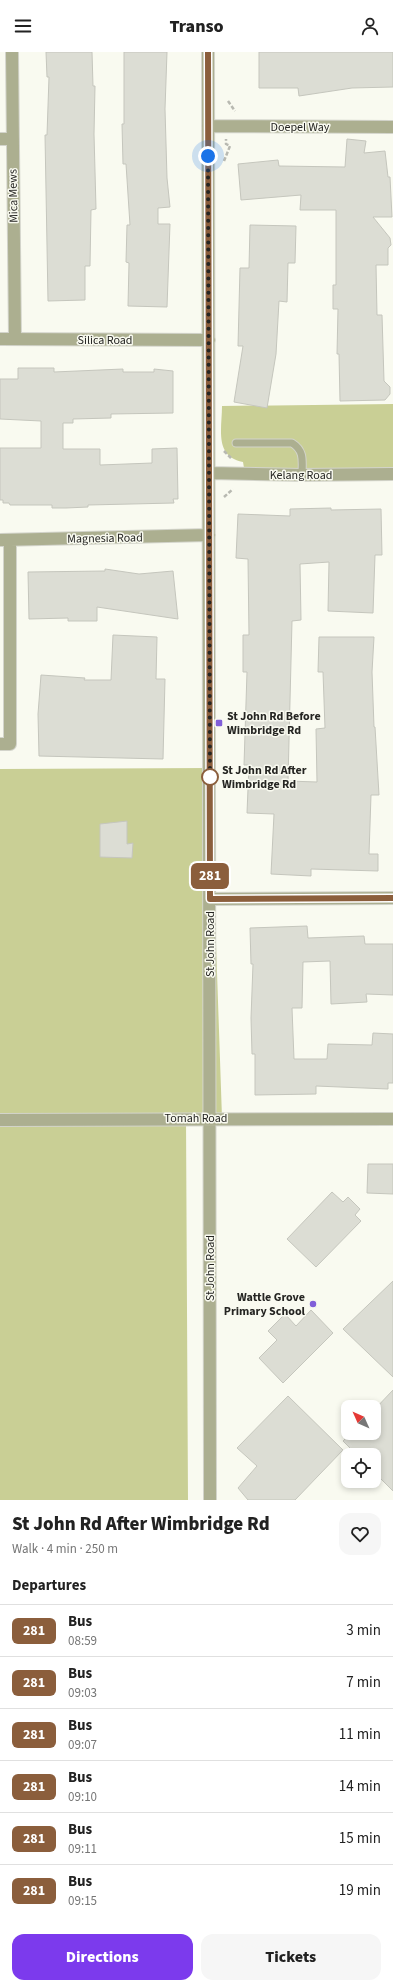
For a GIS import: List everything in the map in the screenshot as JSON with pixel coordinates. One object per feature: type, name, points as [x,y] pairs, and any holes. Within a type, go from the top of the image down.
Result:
[{"type":"street","name":"Mica Mews","points":[[12,52],[15,339]]},
{"type":"street","name":"St John Road","points":[[208,52],[210,473],[210,1500]]},
{"type":"street","name":"Doepel Way","points":[[208,126],[393,126]]},
{"type":"street","points":[[0,139],[13,139]]},
{"type":"street","name":"Silica Road","points":[[0,339],[209,340]]},
{"type":"street","name":"Kelang Road","points":[[210,473],[302,475],[393,474]]},
{"type":"street","name":"Magnesia Road","points":[[5,540],[209,535]]},
{"type":"street","points":[[5,540],[5,744]]},
{"type":"street","points":[[210,899],[393,898]]},
{"type":"street","name":"Tomah Road","points":[[0,1120],[210,1118],[393,1119]]},
{"type":"lane","points":[[236,443],[292,443],[300,448],[302,455],[302,475]]},
{"type":"green space","points":[[393,404],[393,474],[245,474],[243,462],[234,459],[227,454],[222,440],[222,406]]},
{"type":"green space","points":[[210,768],[222,1118],[186,1119],[188,1500],[0,1500],[0,769]]},
{"type":"building","points":[[46,52],[92,52],[93,86],[95,86],[94,134],[96,209],[91,210],[90,266],[85,266],[85,300],[48,301],[45,135],[47,135],[49,77],[47,77]]},
{"type":"building","points":[[124,52],[167,52],[165,109],[167,178],[170,207],[158,208],[158,224],[170,224],[167,307],[128,306],[129,263],[126,262],[127,225],[130,225],[126,164],[123,164],[122,124],[124,124]]},
{"type":"building","points":[[259,52],[393,52],[393,87],[352,88],[299,96],[298,88],[259,88]]},
{"type":"building","points":[[347,139],[366,141],[364,153],[385,151],[388,177],[390,177],[392,217],[373,217],[390,238],[391,245],[388,248],[388,265],[376,265],[377,315],[382,315],[384,381],[390,387],[390,394],[385,400],[340,401],[339,354],[337,354],[338,309],[333,309],[333,285],[336,285],[336,210],[300,210],[301,195],[241,200],[238,164],[278,160],[279,166],[345,167]]},
{"type":"building","points":[[250,225],[296,226],[295,263],[288,263],[287,302],[279,301],[276,354],[267,408],[234,402],[243,346],[238,346],[240,268],[249,268]]},
{"type":"building","points":[[18,368],[54,368],[54,372],[123,369],[123,372],[154,372],[154,369],[173,371],[173,413],[111,414],[111,418],[73,419],[73,423],[63,423],[63,449],[100,449],[100,465],[152,463],[152,449],[177,448],[178,499],[173,499],[174,503],[88,505],[88,507],[66,508],[52,508],[52,505],[10,505],[9,503],[3,503],[3,500],[0,500],[0,448],[41,448],[41,421],[0,419],[0,379],[18,379]]},
{"type":"building","points":[[331,508],[331,510],[381,509],[382,555],[375,555],[373,613],[328,611],[329,562],[300,564],[301,620],[292,621],[288,781],[317,782],[316,729],[325,728],[323,672],[318,672],[319,637],[374,637],[372,672],[379,795],[371,795],[369,854],[378,854],[378,871],[311,869],[311,876],[271,874],[274,814],[247,813],[249,765],[244,765],[247,672],[243,672],[243,635],[249,635],[248,559],[236,558],[238,514],[290,516],[290,509]]},
{"type":"building","points":[[105,569],[139,574],[173,571],[178,619],[97,607],[97,621],[68,621],[68,618],[29,619],[28,572],[105,571]]},
{"type":"building","points":[[113,635],[157,637],[156,679],[165,679],[163,759],[39,756],[38,714],[41,675],[85,678],[84,680],[111,680]]},
{"type":"building","points":[[127,821],[127,844],[133,843],[132,858],[100,857],[100,824]]},
{"type":"building","points":[[307,926],[308,938],[364,936],[365,944],[393,944],[393,995],[366,994],[367,1002],[331,1004],[330,961],[303,962],[302,1008],[292,1008],[294,1059],[327,1059],[328,1044],[372,1045],[373,1033],[393,1034],[393,1083],[388,1083],[388,1089],[316,1086],[316,1094],[255,1095],[255,1054],[252,1054],[251,1018],[253,964],[251,964],[250,928]]},
{"type":"building","points":[[368,1164],[393,1164],[393,1194],[367,1193]]},
{"type":"building","points":[[332,1192],[343,1202],[348,1197],[360,1209],[355,1215],[361,1221],[316,1267],[287,1239]]},
{"type":"building","points":[[393,1281],[393,1377],[343,1329]]},
{"type":"building","points":[[311,1310],[333,1333],[283,1383],[259,1358],[277,1340],[268,1331],[285,1314],[296,1326]]},
{"type":"building","points":[[393,1390],[393,1491],[381,1479],[381,1448],[350,1448],[343,1441],[381,1440],[381,1403]]},
{"type":"building","points":[[288,1396],[341,1448],[341,1452],[295,1500],[248,1500],[238,1488],[257,1466],[237,1448]]},
{"type":"bus line","name":"281","points":[[208,52],[210,899],[393,898]]},
{"type":"place","name":"St John Rd Before Wimbridge Rd","points":[[219,723]]},
{"type":"place","name":"St John Rd After Wimbridge Rd","points":[[210,777]]},
{"type":"place","name":"Wattle Grove Primary School","points":[[313,1304]]},
{"type":"route","points":[[208,156],[210,783],[210,777]]}]
